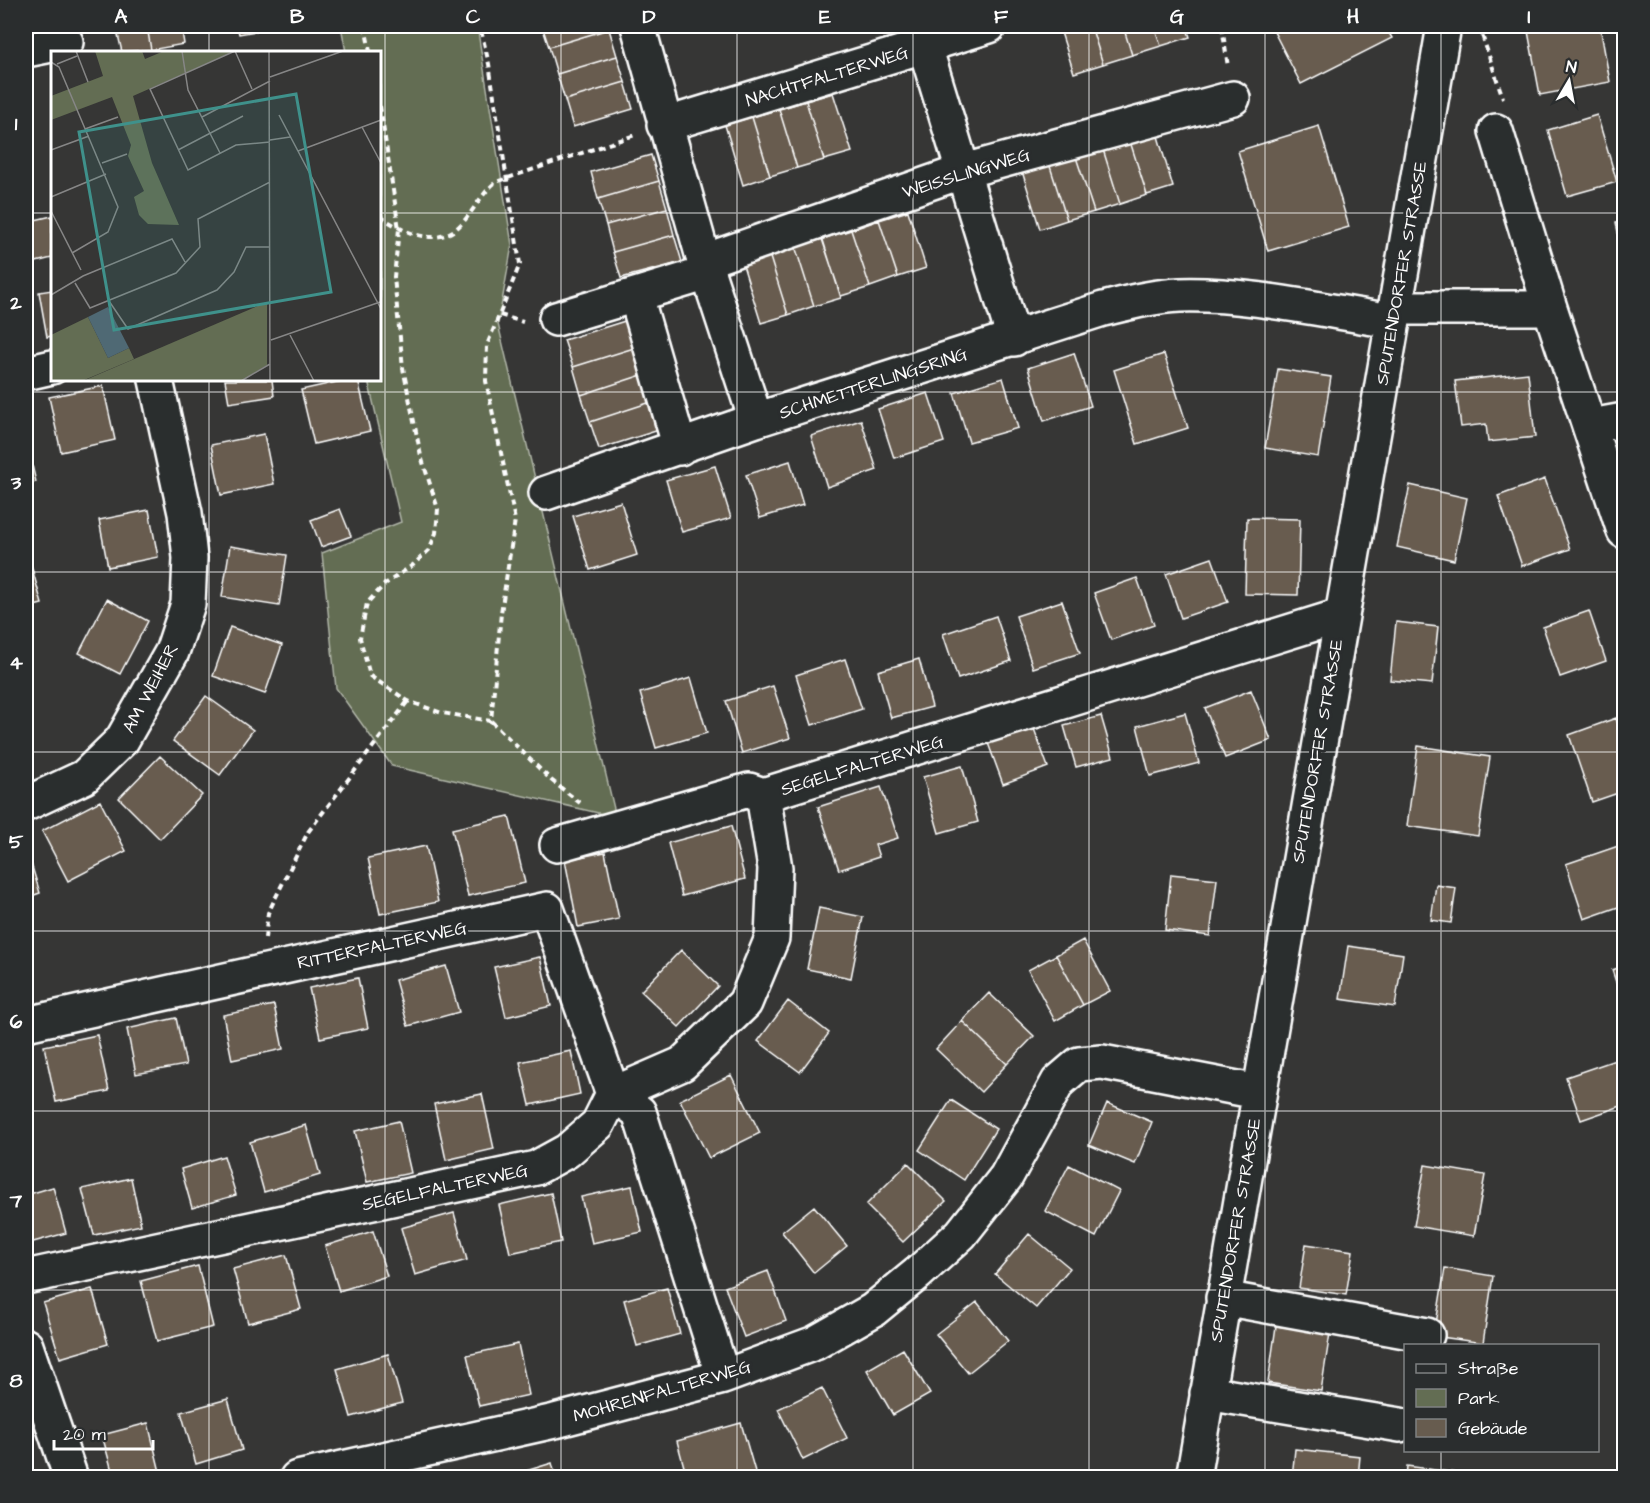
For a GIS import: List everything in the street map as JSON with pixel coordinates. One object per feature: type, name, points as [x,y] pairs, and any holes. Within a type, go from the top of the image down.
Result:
[{"type":"street","name":"SCHMETTERLINGSRING","points":[[638,26],[664,125],[706,267],[756,420],[1103,309],[1177,295],[1215,296],[1394,315],[1550,308]]},
{"type":"street","name":"NACHTFALTERWEG","points":[[664,125],[922,36],[989,26]]},
{"type":"street","name":"SPUTENDORFER STRASSE","points":[[1193,1478],[1340,616],[1444,26]]},
{"type":"street","points":[[922,36],[1014,339]]},
{"type":"street","points":[[26,50],[66,40]]},
{"type":"street","name":"WEISSLINGWEG","points":[[556,320],[636,296],[706,267],[964,171],[1233,98]]},
{"type":"street","points":[[1496,131],[1550,308],[1624,531]]},
{"type":"street","points":[[636,296],[680,448]]},
{"type":"street","points":[[26,373],[51,367]]},
{"type":"street","name":"AM WEIHER","points":[[26,804],[84,777],[122,740],[172,652],[188,604],[190,558],[185,513],[156,381]]},
{"type":"street","points":[[546,493],[756,420]]},
{"type":"street","points":[[1591,426],[1624,420]]},
{"type":"street","name":"SEGELFALTERWEG","points":[[26,1277],[536,1168],[567,1151],[598,1124],[613,1094],[682,1064],[745,1003],[772,938],[775,868],[763,795],[1340,616]]},
{"type":"street","points":[[557,845],[749,790],[763,795]]},
{"type":"street","name":"RITTERFALTERWEG","points":[[26,1024],[547,909],[613,1094]]},
{"type":"street","name":"MOHRENFALTERWEG","points":[[297,1478],[555,1421],[723,1377],[815,1344],[873,1310],[961,1234],[1006,1177],[1058,1082],[1079,1064],[1102,1062],[1258,1092]]},
{"type":"street","points":[[613,1094],[639,1112],[723,1377]]},
{"type":"street","points":[[1223,1298],[1427,1335]]},
{"type":"street","points":[[26,1346],[71,1478]]},
{"type":"street","points":[[1207,1393],[1400,1425]]},
{"type":"path","points":[[365,26],[370,51]]},
{"type":"path","points":[[480,26],[489,64],[520,264],[488,345],[486,381],[515,520],[501,613],[491,721]]},
{"type":"path","points":[[1222,26],[1233,98]]},
{"type":"path","points":[[1479,26],[1504,102],[1496,131]]},
{"type":"path","points":[[381,112],[399,229],[394,277],[404,368],[422,456],[438,509],[436,533],[429,550],[413,565],[385,584],[367,603],[360,638],[370,676],[408,700],[442,713],[491,721],[551,780],[613,829]]},
{"type":"path","points":[[381,217],[399,229],[434,238],[454,231],[485,190],[506,178],[664,125]]},
{"type":"path","points":[[266,970],[264,934],[268,913],[308,832],[408,700]]},
{"type":"green space","points":[[341,26],[477,26],[512,245],[498,324],[616,817],[392,766],[336,688],[322,553],[401,522],[368,381],[381,381],[381,51],[346,51]]},
{"type":"building","points":[[116,26],[147,26],[151,50],[122,51]]},
{"type":"building","points":[[147,26],[181,26],[184,44],[151,50]]},
{"type":"building","points":[[237,26],[271,26],[272,28],[239,34]]},
{"type":"building","points":[[542,26],[608,26],[609,29],[549,47]]},
{"type":"building","points":[[1059,26],[1091,26],[1103,64],[1074,73]]},
{"type":"building","points":[[1091,26],[1123,26],[1132,55],[1103,64]]},
{"type":"building","points":[[1123,26],[1154,26],[1161,46],[1132,55]]},
{"type":"building","points":[[1154,26],[1186,26],[1190,37],[1161,46]]},
{"type":"building","points":[[1271,26],[1385,26],[1392,38],[1301,84]]},
{"type":"building","points":[[1527,26],[1600,26],[1610,82],[1540,95]]},
{"type":"building","points":[[609,29],[617,56],[557,74],[549,47]]},
{"type":"building","points":[[617,56],[625,82],[565,100],[557,74]]},
{"type":"building","points":[[625,82],[633,109],[573,127],[565,100]]},
{"type":"building","points":[[833,93],[852,152],[824,160],[806,101]]},
{"type":"building","points":[[806,101],[824,160],[797,168],[779,109]]},
{"type":"building","points":[[779,109],[797,168],[770,176],[752,117]]},
{"type":"building","points":[[1597,115],[1617,182],[1567,196],[1548,130]]},
{"type":"building","points":[[752,117],[770,176],[743,185],[725,125]]},
{"type":"building","points":[[1155,126],[1173,187],[1147,195],[1128,135]]},
{"type":"building","points":[[1319,126],[1349,227],[1268,251],[1238,151]]},
{"type":"building","points":[[1128,135],[1147,195],[1120,204],[1101,143]]},
{"type":"building","points":[[1101,143],[1120,204],[1094,212],[1074,151]]},
{"type":"building","points":[[1074,151],[1094,212],[1067,220],[1048,160]]},
{"type":"building","points":[[651,155],[659,181],[598,199],[591,172]]},
{"type":"building","points":[[1048,160],[1067,220],[1040,229],[1021,168]]},
{"type":"building","points":[[659,181],[667,208],[606,225],[598,199]]},
{"type":"building","points":[[667,208],[674,235],[613,252],[606,225]]},
{"type":"building","points":[[908,211],[926,268],[898,277],[879,220]]},
{"type":"building","points":[[51,216],[51,258],[32,263],[26,222]]},
{"type":"building","points":[[879,220],[898,277],[870,287],[851,230]]},
{"type":"building","points":[[1624,220],[1624,263],[1616,222]]},
{"type":"building","points":[[851,230],[870,287],[841,296],[822,239]]},
{"type":"building","points":[[674,235],[682,262],[621,278],[613,252]]},
{"type":"building","points":[[822,237],[841,298],[814,306],[795,246]]},
{"type":"building","points":[[795,246],[814,306],[788,315],[769,254]]},
{"type":"building","points":[[769,254],[788,315],[761,323],[742,262]]},
{"type":"building","points":[[51,290],[51,336],[47,337],[39,292]]},
{"type":"building","points":[[625,321],[634,348],[573,367],[564,340]]},
{"type":"building","points":[[634,348],[642,375],[581,395],[573,367]]},
{"type":"building","points":[[1074,353],[1091,406],[1044,421],[1028,368]]},
{"type":"building","points":[[1164,354],[1188,428],[1137,444],[1114,370]]},
{"type":"building","points":[[1278,369],[1331,377],[1318,457],[1265,448]]},
{"type":"building","points":[[1528,373],[1535,437],[1488,442],[1486,424],[1461,427],[1455,381]]},
{"type":"building","points":[[642,375],[651,402],[590,422],[581,395]]},
{"type":"building","points":[[1003,378],[1018,428],[969,442],[954,393]]},
{"type":"building","points":[[225,381],[272,381],[274,396],[229,403]]},
{"type":"building","points":[[342,381],[358,381],[370,431],[314,444],[301,390]]},
{"type":"building","points":[[103,386],[115,440],[61,452],[49,397]]},
{"type":"building","points":[[928,393],[944,442],[894,458],[878,409]]},
{"type":"building","points":[[651,402],[659,430],[599,449],[590,422]]},
{"type":"building","points":[[861,420],[877,470],[827,487],[811,436]]},
{"type":"building","points":[[264,434],[274,484],[221,495],[211,445]]},
{"type":"building","points":[[26,440],[36,482],[26,485]]},
{"type":"building","points":[[790,461],[803,505],[760,518],[746,475]]},
{"type":"building","points":[[715,466],[731,518],[682,532],[666,480]]},
{"type":"building","points":[[1545,479],[1570,549],[1522,566],[1498,496]]},
{"type":"building","points":[[1410,485],[1467,498],[1454,560],[1397,547]]},
{"type":"building","points":[[621,502],[637,555],[590,570],[573,516]]},
{"type":"building","points":[[340,509],[351,536],[321,547],[311,520]]},
{"type":"building","points":[[149,510],[158,557],[108,567],[99,520]]},
{"type":"building","points":[[1247,518],[1300,519],[1298,595],[1245,594]]},
{"type":"building","points":[[230,546],[287,555],[279,606],[222,597]]},
{"type":"building","points":[[26,547],[42,604],[26,608]]},
{"type":"building","points":[[1212,558],[1228,602],[1181,618],[1166,574]]},
{"type":"building","points":[[1137,578],[1154,625],[1111,640],[1094,593]]},
{"type":"building","points":[[107,599],[148,621],[120,674],[79,653]]},
{"type":"building","points":[[1062,601],[1080,653],[1033,668],[1016,616]]},
{"type":"building","points":[[1589,611],[1606,661],[1560,677],[1543,627]]},
{"type":"building","points":[[996,616],[1011,661],[958,679],[943,634]]},
{"type":"building","points":[[1396,622],[1438,627],[1432,684],[1390,680]]},
{"type":"building","points":[[230,627],[282,645],[265,694],[213,676]]},
{"type":"building","points":[[845,659],[862,709],[812,725],[796,675]]},
{"type":"building","points":[[919,659],[932,707],[891,718],[878,671]]},
{"type":"building","points":[[691,678],[707,733],[656,748],[640,693]]},
{"type":"building","points":[[773,686],[790,738],[742,753],[726,701]]},
{"type":"building","points":[[1251,690],[1271,740],[1225,758],[1205,708]]},
{"type":"building","points":[[206,696],[253,730],[220,775],[173,741]]},
{"type":"building","points":[[1185,713],[1199,763],[1150,776],[1137,726]]},
{"type":"building","points":[[1101,716],[1113,757],[1076,767],[1064,726]]},
{"type":"building","points":[[1616,718],[1624,742],[1624,791],[1592,802],[1569,735]]},
{"type":"building","points":[[1033,726],[1048,767],[1003,784],[988,743]]},
{"type":"building","points":[[1418,746],[1490,757],[1478,836],[1407,826]]},
{"type":"building","points":[[160,756],[202,795],[160,839],[119,798]]},
{"type":"building","points":[[962,766],[978,822],[939,833],[923,777]]},
{"type":"building","points":[[881,787],[898,838],[875,845],[879,857],[839,870],[818,807]]},
{"type":"building","points":[[100,801],[126,851],[68,881],[42,831]]},
{"type":"building","points":[[509,816],[525,883],[468,896],[452,829]]},
{"type":"building","points":[[731,826],[745,879],[682,896],[668,843]]},
{"type":"building","points":[[1624,844],[1624,905],[1584,919],[1566,864]]},
{"type":"building","points":[[426,846],[438,902],[380,914],[368,858]]},
{"type":"building","points":[[26,847],[40,893],[26,898]]},
{"type":"building","points":[[605,852],[619,919],[578,927],[565,860]]},
{"type":"building","points":[[1171,874],[1217,879],[1210,936],[1165,930]]},
{"type":"building","points":[[1436,885],[1456,888],[1451,923],[1431,920]]},
{"type":"building","points":[[819,908],[863,917],[851,978],[807,969]]},
{"type":"building","points":[[1083,940],[1110,991],[1083,1005],[1056,955]]},
{"type":"building","points":[[1348,946],[1403,954],[1395,1007],[1340,999]]},
{"type":"building","points":[[681,950],[718,986],[679,1027],[641,991]]},
{"type":"building","points":[[1056,955],[1083,1005],[1055,1021],[1028,970]]},
{"type":"building","points":[[540,957],[551,1006],[506,1017],[494,967]]},
{"type":"building","points":[[446,966],[459,1012],[408,1026],[395,980]]},
{"type":"building","points":[[1624,966],[1624,1003],[1623,1003],[1612,970]]},
{"type":"building","points":[[358,978],[368,1028],[320,1038],[309,988]]},
{"type":"building","points":[[989,993],[1034,1036],[1007,1064],[962,1021]]},
{"type":"building","points":[[788,1001],[829,1033],[800,1072],[758,1041]]},
{"type":"building","points":[[274,1005],[283,1049],[232,1060],[223,1015]]},
{"type":"building","points":[[176,1018],[186,1065],[136,1074],[127,1029]]},
{"type":"building","points":[[962,1021],[1007,1064],[981,1092],[936,1049]]},
{"type":"building","points":[[97,1035],[109,1091],[56,1102],[44,1046]]},
{"type":"building","points":[[571,1051],[580,1094],[530,1105],[520,1062]]},
{"type":"building","points":[[1624,1057],[1624,1105],[1581,1120],[1566,1077]]},
{"type":"building","points":[[731,1075],[760,1133],[709,1158],[680,1100]]},
{"type":"building","points":[[482,1094],[494,1149],[446,1160],[434,1104]]},
{"type":"building","points":[[951,1100],[996,1129],[964,1180],[919,1150]]},
{"type":"building","points":[[1107,1103],[1152,1122],[1135,1164],[1089,1145]]},
{"type":"building","points":[[399,1121],[411,1173],[367,1182],[355,1131]]},
{"type":"building","points":[[306,1125],[320,1175],[264,1192],[250,1142]]},
{"type":"building","points":[[224,1156],[236,1195],[192,1208],[181,1169]]},
{"type":"building","points":[[908,1163],[946,1201],[903,1242],[866,1205]]},
{"type":"building","points":[[1069,1165],[1119,1191],[1096,1237],[1045,1211]]},
{"type":"building","points":[[1425,1165],[1485,1175],[1474,1236],[1414,1226]]},
{"type":"building","points":[[131,1178],[141,1225],[94,1235],[82,1189]]},
{"type":"building","points":[[632,1186],[642,1232],[592,1243],[581,1197]]},
{"type":"building","points":[[53,1187],[66,1233],[26,1244],[26,1195]]},
{"type":"building","points":[[551,1193],[561,1242],[510,1253],[499,1205]]},
{"type":"building","points":[[814,1206],[847,1246],[814,1273],[782,1232]]},
{"type":"building","points":[[454,1213],[467,1260],[415,1275],[401,1228]]},
{"type":"building","points":[[373,1231],[387,1276],[339,1291],[325,1246]]},
{"type":"building","points":[[1029,1234],[1070,1268],[1036,1308],[995,1274]]},
{"type":"building","points":[[1306,1244],[1353,1251],[1346,1295],[1299,1288]]},
{"type":"building","points":[[286,1255],[301,1309],[248,1323],[233,1269]]},
{"type":"building","points":[[198,1266],[213,1327],[157,1341],[141,1281]]},
{"type":"building","points":[[1445,1268],[1493,1276],[1483,1343],[1434,1336]]},
{"type":"building","points":[[768,1271],[786,1321],[744,1337],[725,1287]]},
{"type":"building","points":[[667,1288],[680,1334],[637,1346],[624,1300]]},
{"type":"building","points":[[92,1289],[108,1344],[60,1358],[43,1303]]},
{"type":"building","points":[[977,1302],[1008,1341],[968,1373],[936,1334]]},
{"type":"building","points":[[1276,1326],[1330,1333],[1321,1391],[1268,1383]]},
{"type":"building","points":[[518,1344],[529,1395],[479,1406],[467,1355]]},
{"type":"building","points":[[903,1349],[930,1394],[893,1415],[867,1370]]},
{"type":"building","points":[[388,1354],[402,1403],[351,1417],[337,1369]]},
{"type":"building","points":[[822,1388],[847,1438],[803,1460],[778,1409]]},
{"type":"building","points":[[228,1399],[242,1450],[196,1464],[181,1412]]},
{"type":"building","points":[[148,1423],[161,1476],[114,1478],[102,1435]]},
{"type":"building","points":[[741,1423],[756,1475],[687,1478],[677,1441]]},
{"type":"building","points":[[1295,1449],[1360,1456],[1358,1478],[1292,1478]]},
{"type":"building","points":[[552,1463],[556,1478],[503,1478]]},
{"type":"building","points":[[1407,1466],[1477,1476],[1477,1478],[1406,1478]]}]
